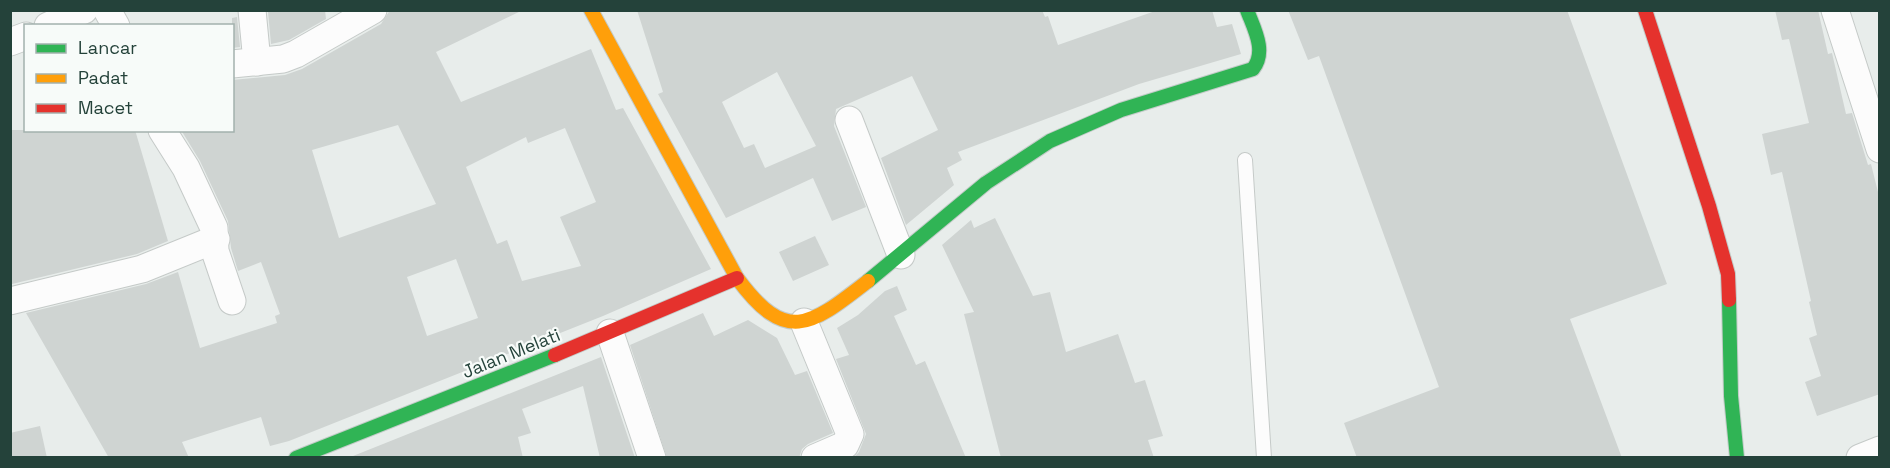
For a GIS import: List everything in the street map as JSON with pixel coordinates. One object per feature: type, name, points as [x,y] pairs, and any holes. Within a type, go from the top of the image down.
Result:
[{"type":"street","points":[[52,24],[84,10]]},
{"type":"street","points":[[107,10],[115,24]]},
{"type":"street","points":[[252,10],[245,63],[296,54],[373,10]]},
{"type":"street","points":[[591,10],[737,278],[751,297],[769,313],[791,321],[804,322],[825,313],[901,255],[988,182],[1043,145],[1112,113],[1253,69],[1260,61],[1261,53],[1252,12]]},
{"type":"street","points":[[1645,10],[1709,206],[1728,274],[1731,396],[1737,458]]},
{"type":"street","points":[[1835,10],[1880,149]]},
{"type":"street","points":[[849,120],[901,255]]},
{"type":"street","points":[[163,132],[186,168],[214,228],[215,251],[232,301]]},
{"type":"street","points":[[10,301],[142,269],[216,239]]},
{"type":"street","name":"Jalan Melati","points":[[296,458],[325,452],[737,278]]},
{"type":"street","points":[[804,322],[850,434],[845,445],[814,458]]},
{"type":"street","points":[[610,333],[652,458]]},
{"type":"street","points":[[1860,458],[1880,450]]},
{"type":"lane","points":[[1245,160],[1264,458]]},
{"type":"building","points":[[325,10],[326,19],[289,40],[271,44],[268,12]]},
{"type":"building","points":[[390,10],[523,10],[436,52],[461,102],[591,49],[616,110],[623,108],[711,269],[603,316],[289,441],[270,446],[261,417],[182,442],[189,458],[109,458],[26,313],[146,284],[178,272],[200,348],[277,323],[275,316],[280,314],[261,262],[238,271],[231,248],[228,221],[200,161],[182,132],[234,132],[234,80],[285,75],[302,69],[381,24]],"holes":[[[398,125],[436,204],[339,238],[312,150]],[[565,128],[596,202],[560,217],[581,266],[522,281],[507,240],[497,244],[466,167],[526,137],[528,143]],[[456,259],[478,318],[427,336],[407,277]]]},
{"type":"building","points":[[637,10],[1042,10],[1045,17],[1048,16],[1058,45],[1158,10],[1212,10],[1217,27],[1232,24],[1241,54],[1139,84],[958,152],[962,160],[947,168],[954,185],[906,225],[881,158],[938,130],[912,76],[836,109],[834,126],[866,207],[832,221],[813,178],[726,218],[658,94],[663,92]],"holes":[[[777,72],[816,146],[765,168],[754,144],[744,148],[722,102]]]},
{"type":"building","points":[[1288,10],[1567,10],[1667,284],[1570,319],[1622,458],[1357,458],[1344,423],[1439,387],[1319,56],[1308,60]]},
{"type":"building","points":[[1775,10],[1818,10],[1828,54],[1832,53],[1846,114],[1852,113],[1868,165],[1871,164],[1880,200],[1880,394],[1817,416],[1805,382],[1821,376],[1809,338],[1817,335],[1809,302],[1811,301],[1782,172],[1771,175],[1762,134],[1809,123],[1789,39],[1782,40]]},
{"type":"building","points":[[237,17],[240,47],[234,48],[232,18]]},
{"type":"building","points":[[10,130],[136,132],[168,241],[137,254],[12,284]]},
{"type":"building","points":[[995,218],[1033,296],[1050,292],[1066,352],[1118,334],[1135,383],[1145,380],[1163,436],[1148,440],[1154,458],[1001,458],[964,314],[974,312],[942,245],[971,220],[974,228]]},
{"type":"building","points":[[815,236],[829,265],[793,281],[779,252]]},
{"type":"building","points":[[897,286],[907,310],[894,316],[916,365],[925,361],[966,458],[853,458],[859,452],[866,434],[836,359],[849,355],[837,328],[858,315],[885,291]]},
{"type":"building","points":[[703,313],[714,336],[748,320],[777,338],[795,375],[807,371],[833,433],[808,444],[802,449],[799,458],[667,458],[630,345]]},
{"type":"building","points":[[601,357],[635,458],[600,458],[583,386],[522,409],[531,433],[518,437],[523,458],[348,458]]},
{"type":"building","points":[[40,426],[47,458],[10,458],[10,433]]},
{"type":"traffic: fast","points":[[868,281],[986,183],[1050,141],[1121,110],[1253,69],[1259,55],[1259,47],[1247,10]]},
{"type":"traffic: fast","points":[[1729,300],[1731,396],[1737,458]]},
{"type":"traffic: fast","points":[[296,458],[555,355]]},
{"type":"traffic: slow","points":[[591,10],[737,278],[755,299],[771,313],[785,320],[800,322],[831,309],[868,281]]},
{"type":"traffic: jam","points":[[1645,10],[1709,206],[1728,274],[1729,300]]},
{"type":"traffic: jam","points":[[555,355],[737,278]]}]
